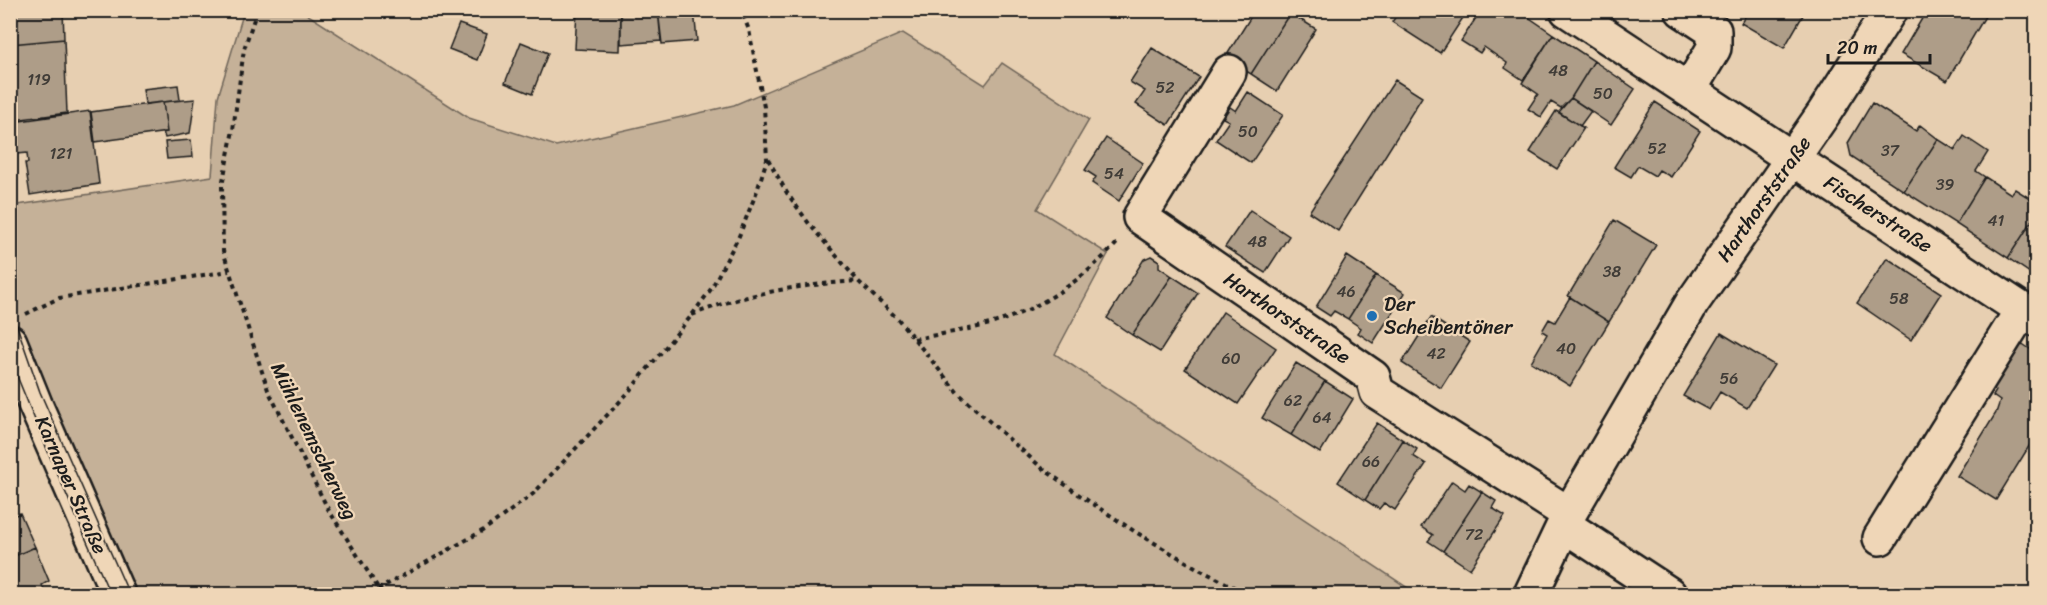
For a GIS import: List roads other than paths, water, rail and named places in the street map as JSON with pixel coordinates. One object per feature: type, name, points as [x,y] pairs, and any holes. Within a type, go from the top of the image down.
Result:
[{"type":"street","name":"Fischerstraße","points":[[1567,10],[2030,314]]},
{"type":"street","points":[[1682,10],[1714,31],[1714,48],[1689,90]]},
{"type":"street","name":"Harthorststraße","points":[[1531,594],[1567,520],[1692,303],[1824,113],[1890,10]]},
{"type":"street","name":"Harthorststraße","points":[[1229,72],[1140,217],[1373,377],[1377,392],[1567,520]]},
{"type":"street","points":[[1880,538],[2030,314]]},
{"type":"street","name":"Karnaper Straße","points":[[17,328],[35,404],[118,594]]},
{"type":"street","points":[[1567,520],[1669,594]]},
{"type":"tram line","points":[[10,306],[40,392],[129,594]]},
{"type":"tram line","points":[[10,359],[110,594]]},
{"type":"place","name":"Der Scheibentöner","points":[[1372,316]]}]
